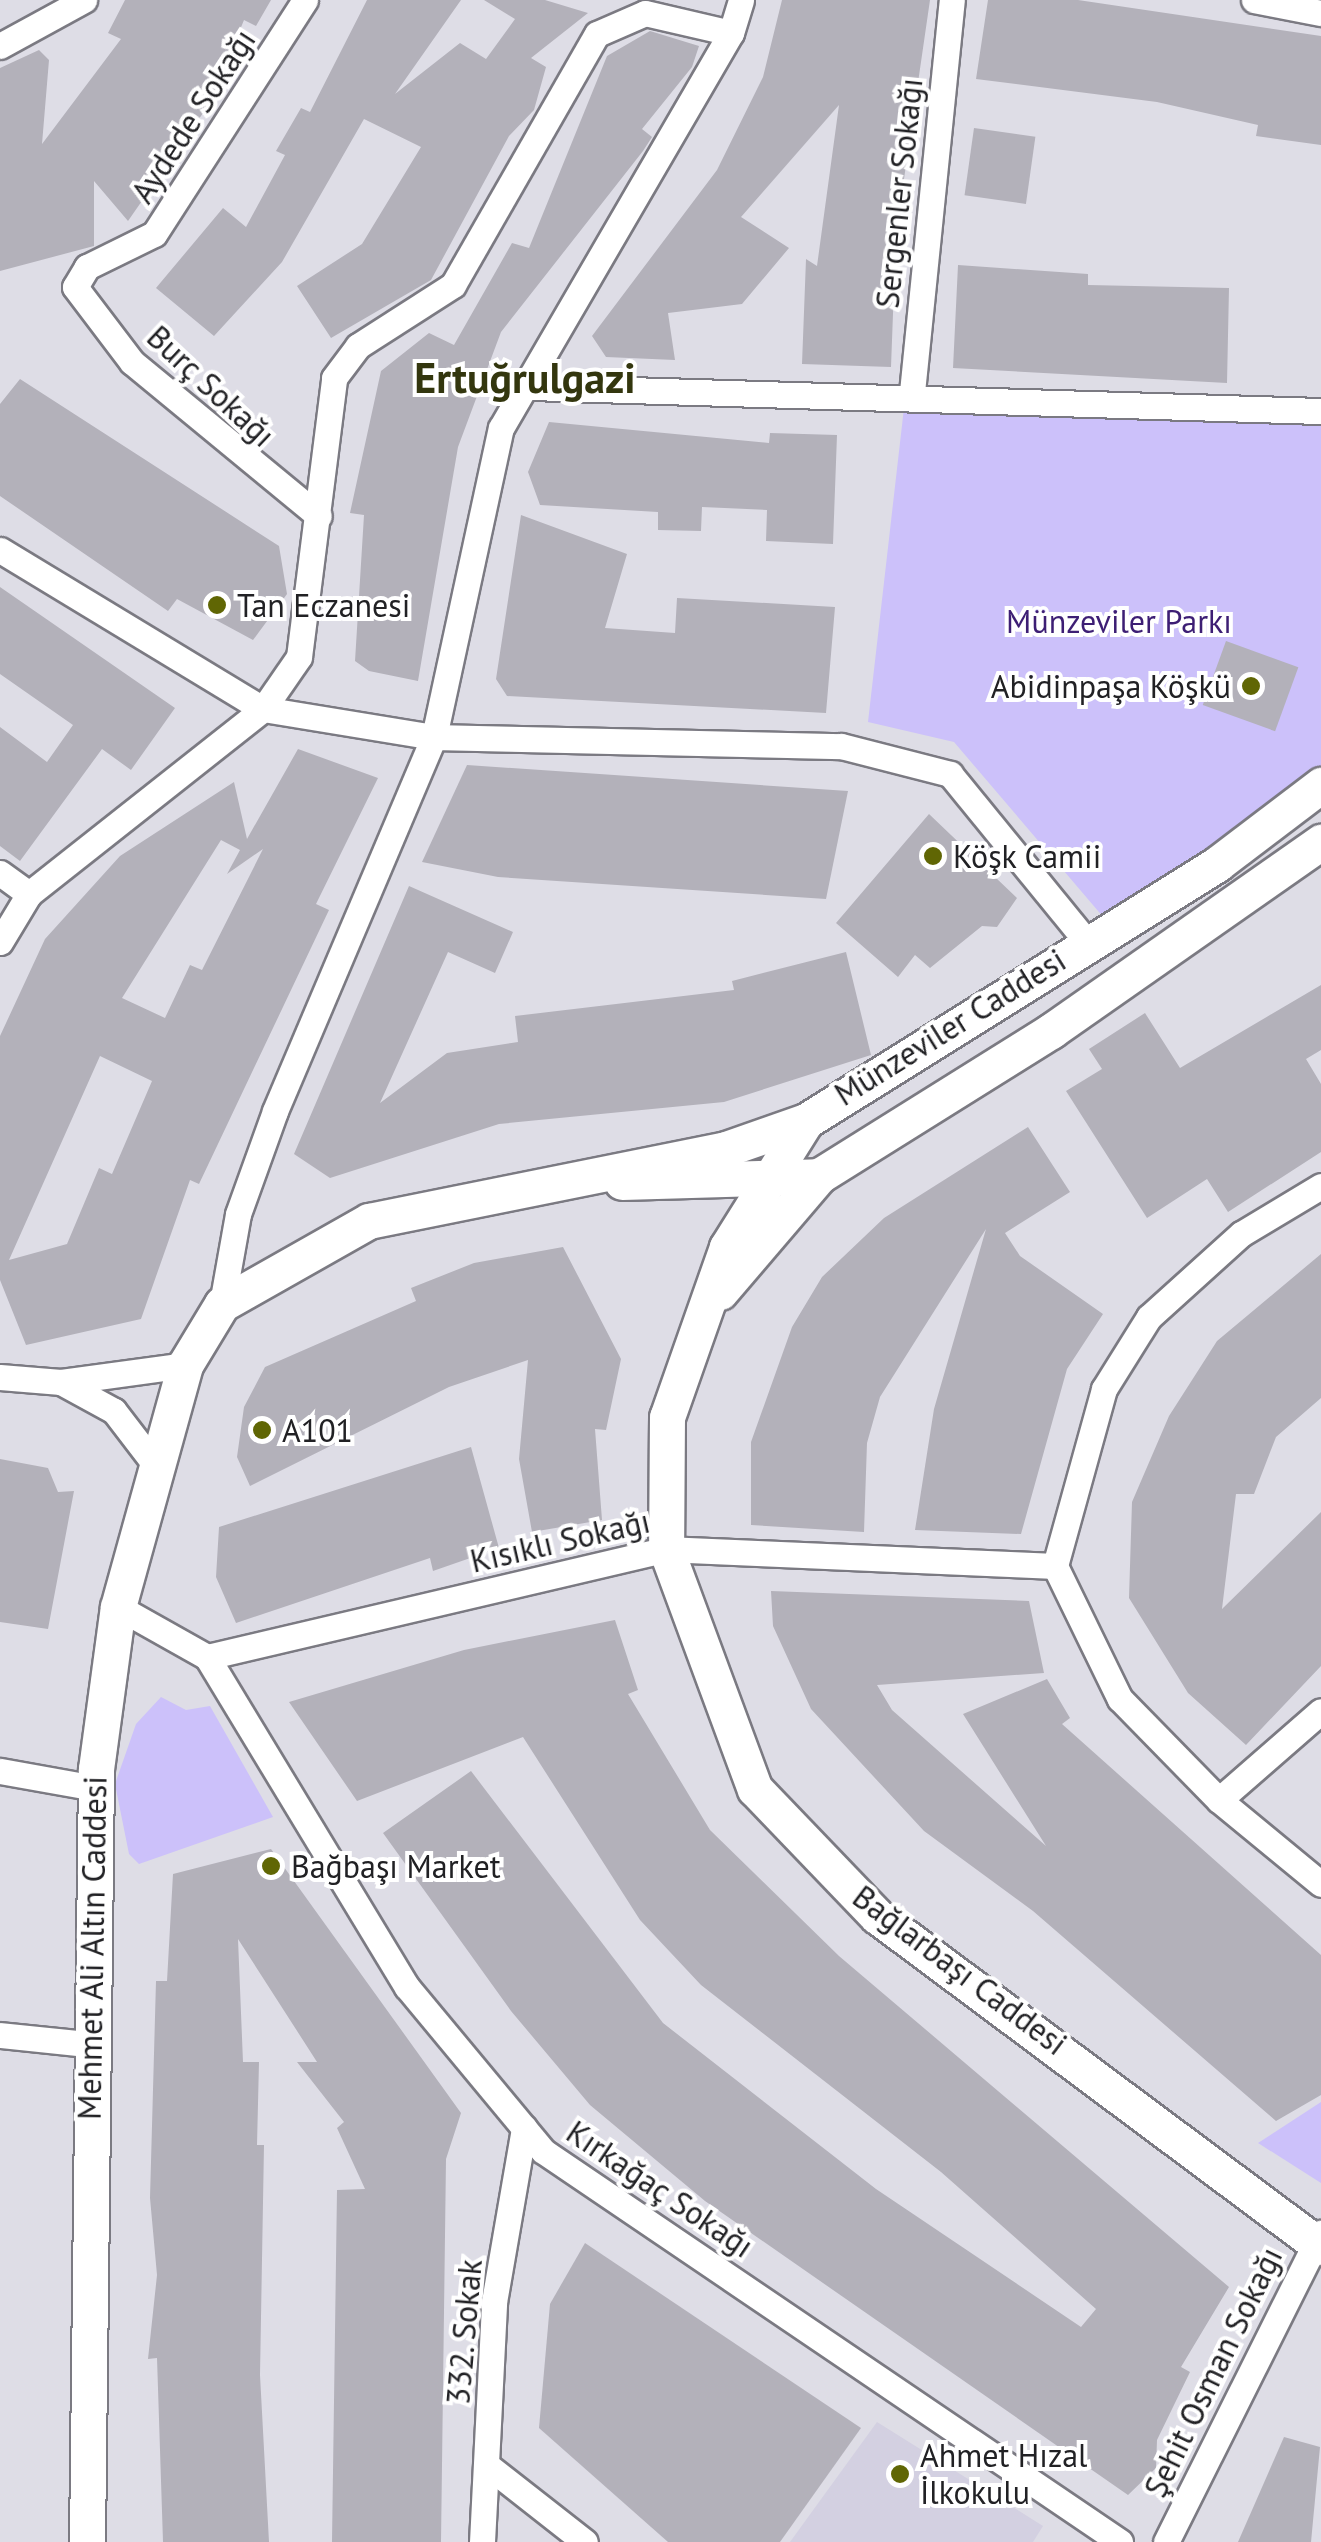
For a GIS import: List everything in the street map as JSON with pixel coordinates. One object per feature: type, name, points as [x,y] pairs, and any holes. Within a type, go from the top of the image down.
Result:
[{"type":"street","points":[[0,46],[84,0]]},
{"type":"street","name":"Aydede Sokağı","points":[[75,287],[87,267],[154,234],[305,0]]},
{"type":"street","points":[[222,1304],[238,1214],[275,1111],[434,738],[501,428],[530,386],[731,34],[740,0]]},
{"type":"street","name":"Sergenler Sokağı","points":[[912,392],[952,0]]},
{"type":"street","points":[[1254,0],[1321,12]]},
{"type":"street","points":[[0,942],[29,894],[262,709],[299,657],[334,378],[358,346],[453,285],[597,34],[645,13],[731,34]]},
{"type":"street","name":"Burç Sokağı","points":[[75,287],[132,362],[319,516]]},
{"type":"street","points":[[530,386],[912,392],[1321,411]]},
{"type":"street","points":[[0,550],[262,709],[434,738],[841,746],[950,774],[1087,942]]},
{"type":"street","name":"Münzeviler Caddesi","points":[[185,1365],[222,1304],[369,1221],[541,1180],[726,1148],[806,1121],[1217,864],[1321,784]]},
{"type":"street","name":"Münzeviler Caddesi","points":[[541,1180],[703,1184],[820,1176],[1051,1031],[1321,842]]},
{"type":"street","points":[[0,874],[29,894]]},
{"type":"street","points":[[806,1121],[820,1176]]},
{"type":"street","name":"Bağlarbaşı Caddesi","points":[[806,1121],[762,1180],[727,1248],[691,1328],[667,1417],[666,1549],[755,1789],[877,1916],[1318,2239]]},
{"type":"street","name":"Bağlarbaşı Caddesi","points":[[691,1328],[820,1176]]},
{"type":"street","points":[[703,1184],[722,1205],[727,1248]]},
{"type":"street","points":[[1321,1186],[1240,1234],[1149,1316],[1104,1390],[1055,1566],[1120,1699],[1219,1800],[1321,1884]]},
{"type":"street","points":[[0,1377],[61,1382],[185,1365]]},
{"type":"street","name":"Mehmet Ali Altın Caddesi","points":[[87,2542],[87,2044],[95,1788],[118,1608],[185,1365]]},
{"type":"street","points":[[61,1382],[114,1411],[157,1467]]},
{"type":"street","name":"Kısıklı Sokağı","points":[[207,1657],[666,1549],[1055,1566]]},
{"type":"street","name":"Kırkağaç Sokağı","points":[[118,1608],[207,1657],[407,1987],[543,2150],[1120,2542]]},
{"type":"street","points":[[1219,1800],[1321,1711]]},
{"type":"street","points":[[0,1771],[95,1788]]},
{"type":"street","points":[[0,2035],[87,2044]]},
{"type":"street","name":"332. Sokak","points":[[482,2542],[494,2302],[524,2128]]},
{"type":"street","name":"Şehit Osman Sokağı","points":[[1166,2542],[1318,2239]]},
{"type":"street","points":[[488,2466],[585,2542]]},
{"type":"shaded area","name":"Ahmet Hızal İlkokulu","points":[[877,2422],[1043,2526],[1033,2542],[790,2542]]},
{"type":"green space","name":"Münzeviler Parkı","points":[[905,399],[1321,426],[1321,773],[1110,925],[954,742],[868,722]]},
{"type":"green space","points":[[161,1697],[186,1710],[210,1706],[273,1817],[139,1864],[129,1854],[115,1784],[136,1724]]},
{"type":"green space","points":[[1321,2102],[1321,2183],[1258,2143]]},
{"type":"building","points":[[125,0],[271,0],[256,26],[244,20],[210,103],[128,221],[94,181],[94,246],[0,271],[0,68],[39,50],[49,60],[42,144],[121,39],[108,33]]},
{"type":"building","points":[[367,0],[461,0],[395,94],[460,43],[486,59],[515,19],[484,0],[545,0],[588,13],[531,58],[546,67],[534,110],[509,136],[431,280],[331,338],[297,286],[362,244],[421,147],[364,119],[282,262],[214,336],[156,288],[223,208],[246,227],[285,155],[276,151],[301,108],[310,112]]},
{"type":"building","points":[[782,0],[930,0],[896,234],[891,367],[802,364],[806,259],[817,266],[839,105],[741,217],[789,248],[742,304],[668,313],[675,360],[606,357],[592,336],[717,170],[763,77]]},
{"type":"building","points":[[988,0],[1078,0],[1321,36],[1321,145],[1256,136],[1258,125],[1157,102],[976,79]]},
{"type":"building","points":[[650,31],[699,46],[692,67],[642,129],[652,137],[643,151],[501,332],[458,447],[418,681],[369,671],[355,661],[364,515],[350,513],[381,371],[429,333],[454,345],[512,243],[529,248],[607,56]]},
{"type":"building","points":[[974,128],[1035,137],[1026,204],[965,195]]},
{"type":"building","points":[[958,265],[1088,274],[1088,285],[1229,288],[1227,383],[953,368]]},
{"type":"building","points":[[20,379],[279,546],[287,594],[253,640],[177,599],[168,611],[0,496],[0,404]]},
{"type":"building","points":[[549,422],[769,443],[770,433],[837,435],[833,544],[766,541],[767,510],[702,507],[701,531],[658,530],[658,512],[540,505],[528,472]]},
{"type":"building","points":[[521,515],[627,554],[605,628],[675,633],[677,598],[835,607],[826,713],[507,696],[496,679]]},
{"type":"building","points":[[0,587],[175,708],[131,770],[102,749],[20,861],[0,846],[0,727],[47,762],[73,725],[0,674]]},
{"type":"building","name":"Abidinpaşa Köşkü","points":[[1226,641],[1298,667],[1275,731],[1203,705]]},
{"type":"building","points":[[298,749],[378,778],[316,904],[329,910],[199,1184],[190,1180],[141,1319],[26,1345],[0,1280],[0,1036],[45,939],[120,856],[234,782],[247,839]],"holes":[[[221,840],[240,850],[227,874],[263,849],[202,970],[190,965],[165,1018],[122,998]],[[100,1056],[152,1081],[112,1174],[99,1168],[67,1244],[9,1260]]]},
{"type":"building","points":[[467,765],[848,791],[826,899],[498,877],[422,862]]},
{"type":"building","name":"Köşk Camii","points":[[929,814],[1017,898],[997,927],[982,926],[930,968],[915,955],[898,977],[836,923]]},
{"type":"building","points":[[409,886],[513,932],[495,973],[448,952],[380,1103],[447,1053],[518,1042],[515,1016],[734,990],[732,981],[846,952],[871,1055],[724,1102],[499,1124],[330,1178],[294,1154]]},
{"type":"building","points":[[1321,985],[1321,1050],[1306,1059],[1321,1084],[1321,1152],[1228,1212],[1207,1179],[1147,1218],[1066,1091],[1102,1069],[1089,1049],[1145,1013],[1180,1068]]},
{"type":"building","points":[[1028,1127],[1070,1192],[1005,1233],[1020,1256],[1103,1314],[1067,1369],[1021,1534],[915,1530],[934,1409],[986,1229],[880,1397],[867,1443],[864,1532],[751,1525],[751,1442],[792,1327],[822,1277],[884,1218]]},
{"type":"building","points":[[563,1247],[621,1359],[606,1430],[595,1429],[602,1520],[532,1532],[519,1459],[528,1360],[449,1387],[250,1486],[237,1457],[244,1407],[265,1367],[416,1301],[411,1288],[474,1263]]},
{"type":"building","points":[[1321,1254],[1321,1398],[1276,1437],[1254,1494],[1236,1494],[1222,1609],[1321,1512],[1321,1666],[1246,1745],[1188,1693],[1129,1598],[1132,1502],[1169,1416],[1217,1341]]},
{"type":"building","points":[[471,1447],[499,1548],[433,1571],[430,1558],[236,1623],[216,1577],[219,1527]]},
{"type":"building","points":[[0,1459],[48,1468],[58,1492],[74,1491],[48,1629],[0,1622]]},
{"type":"building","points":[[771,1591],[1029,1601],[1044,1673],[877,1685],[892,1710],[1046,1846],[963,1714],[1047,1679],[1070,1718],[1062,1724],[1321,1955],[1321,2095],[1276,2121],[1033,1911],[924,1831],[811,1709],[773,1626]]},
{"type":"building","points":[[615,1620],[638,1690],[628,1694],[710,1830],[839,1956],[1229,2287],[1181,2367],[1190,2372],[1157,2440],[1156,2468],[1128,2495],[705,2201],[590,2105],[511,2011],[383,1833],[471,1771],[663,2023],[876,2189],[1081,2327],[1096,2309],[941,2172],[701,1985],[640,1920],[523,1737],[357,1801],[289,1702],[464,1650]]},
{"type":"building","points":[[271,1849],[461,2113],[446,2159],[441,2542],[332,2542],[337,2190],[365,2189],[337,2128],[344,2122],[297,2062],[317,2062],[238,1939],[243,2062],[259,2062],[257,2145],[264,2145],[260,2375],[269,2542],[163,2542],[157,2358],[148,2359],[157,2275],[150,2198],[156,1981],[167,1981],[173,1874]]},
{"type":"building","points":[[585,2243],[861,2428],[780,2542],[668,2542],[539,2428],[550,2304]]},
{"type":"building","points":[[1284,2437],[1320,2447],[1311,2542],[1238,2542]]},
{"type":"place","name":"Tan Eczanesi","points":[[217,605]]},
{"type":"place","name":"Abidinpaşa Köşkü","points":[[1251,686]]},
{"type":"place","name":"Köşk Camii","points":[[933,856]]},
{"type":"place","name":"A101","points":[[262,1430]]},
{"type":"place","name":"Bağbaşı Market","points":[[271,1866]]},
{"type":"place","name":"Ahmet Hızal İlkokulu","points":[[900,2474]]},
{"type":"district","name":"Ertuğrulgazi","points":[[525,378]]}]
